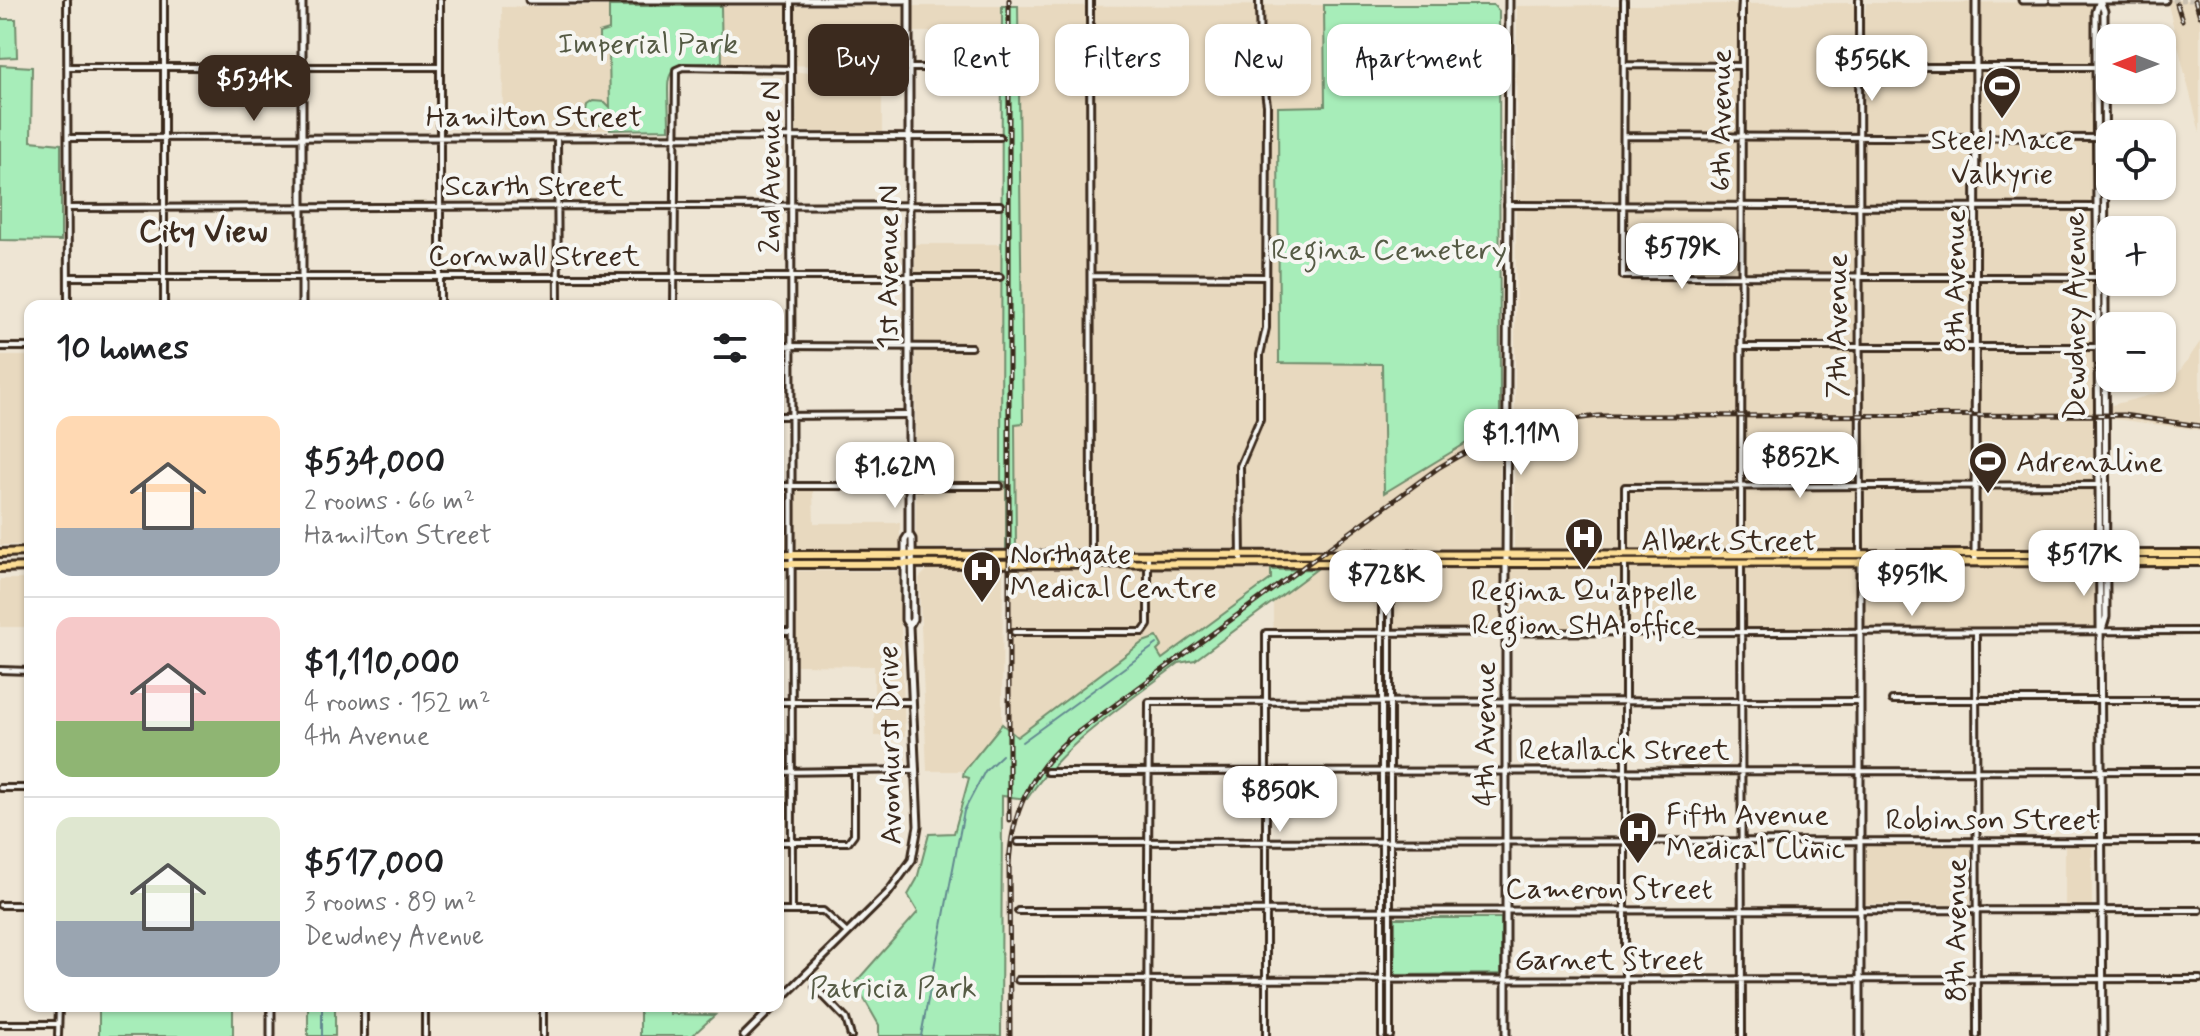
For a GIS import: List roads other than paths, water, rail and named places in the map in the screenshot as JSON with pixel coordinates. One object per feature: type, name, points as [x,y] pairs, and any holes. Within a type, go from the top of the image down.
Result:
[{"type":"main road","points":[[0,553],[24,552]]},
{"type":"main road","name":"Albert Street","points":[[784,555],[1091,563],[1386,563],[1625,553],[1860,562],[1975,562],[2200,554]]},
{"type":"main road","name":"Albert Street","points":[[784,564],[1091,554],[1386,554],[1625,562],[1860,553],[1975,553],[2200,562]]},
{"type":"main road","points":[[0,568],[24,567]]},
{"type":"street","points":[[67,0],[68,300]]},
{"type":"street","points":[[164,0],[164,300]]},
{"type":"street","points":[[302,0],[302,300]]},
{"type":"street","points":[[440,0],[440,300]]},
{"type":"street","points":[[529,0],[907,0]]},
{"type":"street","name":"2nd Avenue N","points":[[791,0],[792,910]]},
{"type":"street","name":"1st Avenue N","points":[[907,0],[908,24]]},
{"type":"street","points":[[1090,0],[1091,563]]},
{"type":"street","points":[[1241,563],[1240,466],[1260,419],[1266,277],[1267,105],[1260,58],[1259,0]]},
{"type":"street","name":"4th Avenue","points":[[1506,1036],[1509,0]]},
{"type":"street","points":[[1624,0],[1623,276],[2096,277]]},
{"type":"street","name":"7th Avenue","points":[[1859,0],[1860,1036]]},
{"type":"street","name":"8th Avenue","points":[[1975,562],[1976,0]]},
{"type":"street","points":[[2022,0],[2046,0]]},
{"type":"street","points":[[2053,0],[2165,0]]},
{"type":"street","name":"Dewdney Avenue","points":[[2096,24],[2100,0]]},
{"type":"street","name":"Dewdney Avenue","points":[[2100,0],[2104,11],[2104,120]]},
{"type":"street","name":"6th Avenue","points":[[1742,2],[1742,1036]]},
{"type":"street","points":[[1624,65],[1742,66]]},
{"type":"street","points":[[67,67],[440,67]]},
{"type":"street","points":[[674,300],[674,76],[683,67],[791,69]]},
{"type":"street","points":[[909,67],[925,67]]},
{"type":"street","points":[[1858,67],[2096,67]]},
{"type":"street","name":"1st Avenue N","points":[[908,559],[909,96]]},
{"type":"street","points":[[1624,136],[2096,138]]},
{"type":"street","name":"Hamilton Street","points":[[68,138],[1000,137]]},
{"type":"street","points":[[557,138],[558,300]]},
{"type":"street","name":"Dewdney Avenue","points":[[2096,200],[2097,216]]},
{"type":"street","name":"Scarth Street","points":[[68,208],[1000,205]]},
{"type":"street","points":[[1507,205],[2096,207]]},
{"type":"street","points":[[1092,276],[1266,277]]},
{"type":"street","name":"Cornwall Street","points":[[68,277],[1000,277]]},
{"type":"street","name":"Dewdney Avenue","points":[[2100,296],[2100,485]]},
{"type":"street","points":[[784,346],[971,347]]},
{"type":"street","points":[[0,347],[24,347]]},
{"type":"street","points":[[1742,347],[2096,347]]},
{"type":"street","name":"Dewdney Avenue","points":[[2098,392],[2103,1036]]},
{"type":"street","points":[[784,416],[909,415]]},
{"type":"street","points":[[1625,1036],[1625,487],[2100,485]]},
{"type":"street","points":[[784,486],[1000,486]]},
{"type":"street","points":[[1014,632],[1143,632],[1148,625],[1148,554]]},
{"type":"street","points":[[1386,554],[1390,632],[1390,1036]]},
{"type":"street","name":"Avonhurst Drive","points":[[784,995],[903,878],[912,860],[917,834],[909,626],[905,620],[908,559]]},
{"type":"street","points":[[1382,1036],[1382,632],[1386,563]]},
{"type":"street","points":[[1266,1036],[1266,633],[2200,631]]},
{"type":"street","points":[[784,632],[791,632]]},
{"type":"street","name":"8th Avenue","points":[[1976,632],[1977,1036]]},
{"type":"street","points":[[0,670],[24,671]]},
{"type":"street","points":[[1892,700],[2200,700]]},
{"type":"street","points":[[1147,1036],[1149,702],[1860,701]]},
{"type":"street","points":[[784,702],[913,702]]},
{"type":"street","points":[[784,772],[916,770]]},
{"type":"street","name":"Retallack Street","points":[[1047,772],[2200,771]]},
{"type":"street","points":[[784,842],[848,842],[854,834],[854,772]]},
{"type":"street","points":[[0,788],[24,788]]},
{"type":"street","name":"Robinson Street","points":[[1018,842],[2200,841]]},
{"type":"street","points":[[0,905],[24,905]]},
{"type":"street","name":"Cameron Street","points":[[1018,911],[2200,910]]},
{"type":"street","points":[[784,911],[823,911],[847,933]]},
{"type":"street","name":"Garnet Street","points":[[1018,980],[2200,979]]},
{"type":"street","points":[[815,987],[846,1019],[851,1036]]},
{"type":"street","points":[[58,1036],[59,1012]]},
{"type":"street","points":[[271,1012],[271,1036]]},
{"type":"street","points":[[364,1012],[364,1036]]},
{"type":"street","points":[[425,1012],[425,1036]]},
{"type":"street","points":[[543,1012],[543,1036]]},
{"type":"street","name":"Avonhurst Drive","points":[[744,1036],[767,1012]]},
{"type":"street","points":[[0,1024],[58,1024]]},
{"type":"waterway","points":[[1022,742],[1157,644]]},
{"type":"waterway","points":[[921,1036],[964,811],[985,771],[1002,755]]},
{"type":"waterway","points":[[322,1012],[322,1036]]},
{"type":"tunnel","points":[[2165,0],[2200,0]]},
{"type":"railway","points":[[1009,0],[1009,820]]},
{"type":"railway","points":[[2195,0],[2200,16]]},
{"type":"railway","points":[[2177,4],[2182,20]]},
{"type":"railway","points":[[1009,866],[1014,829],[1025,795],[1044,765],[1070,738],[1438,468],[1496,439],[1556,422],[1599,416],[2123,415],[2200,426]]},
{"type":"railway","points":[[1009,856],[1010,1036]]},
{"type":"place","name":"Steel Mace Valkyrie","points":[[2002,120]]},
{"type":"place","name":"Adrenaline","points":[[1988,495]]},
{"type":"place","name":"Regina Qu'appelle Region SHA office","points":[[1584,571]]},
{"type":"place","name":"Northgate Medical Centre","points":[[982,604]]},
{"type":"place","name":"Fifth Avenue Medical Clinic","points":[[1638,865]]},
{"type":"district","name":"City View","points":[[203,230]]},
{"type":"park label","name":"Imperial Park","points":[[648,43]]},
{"type":"park label","name":"Regina Cemetery","points":[[1389,249]]},
{"type":"park label","name":"Patricia Park","points":[[893,987]]}]
